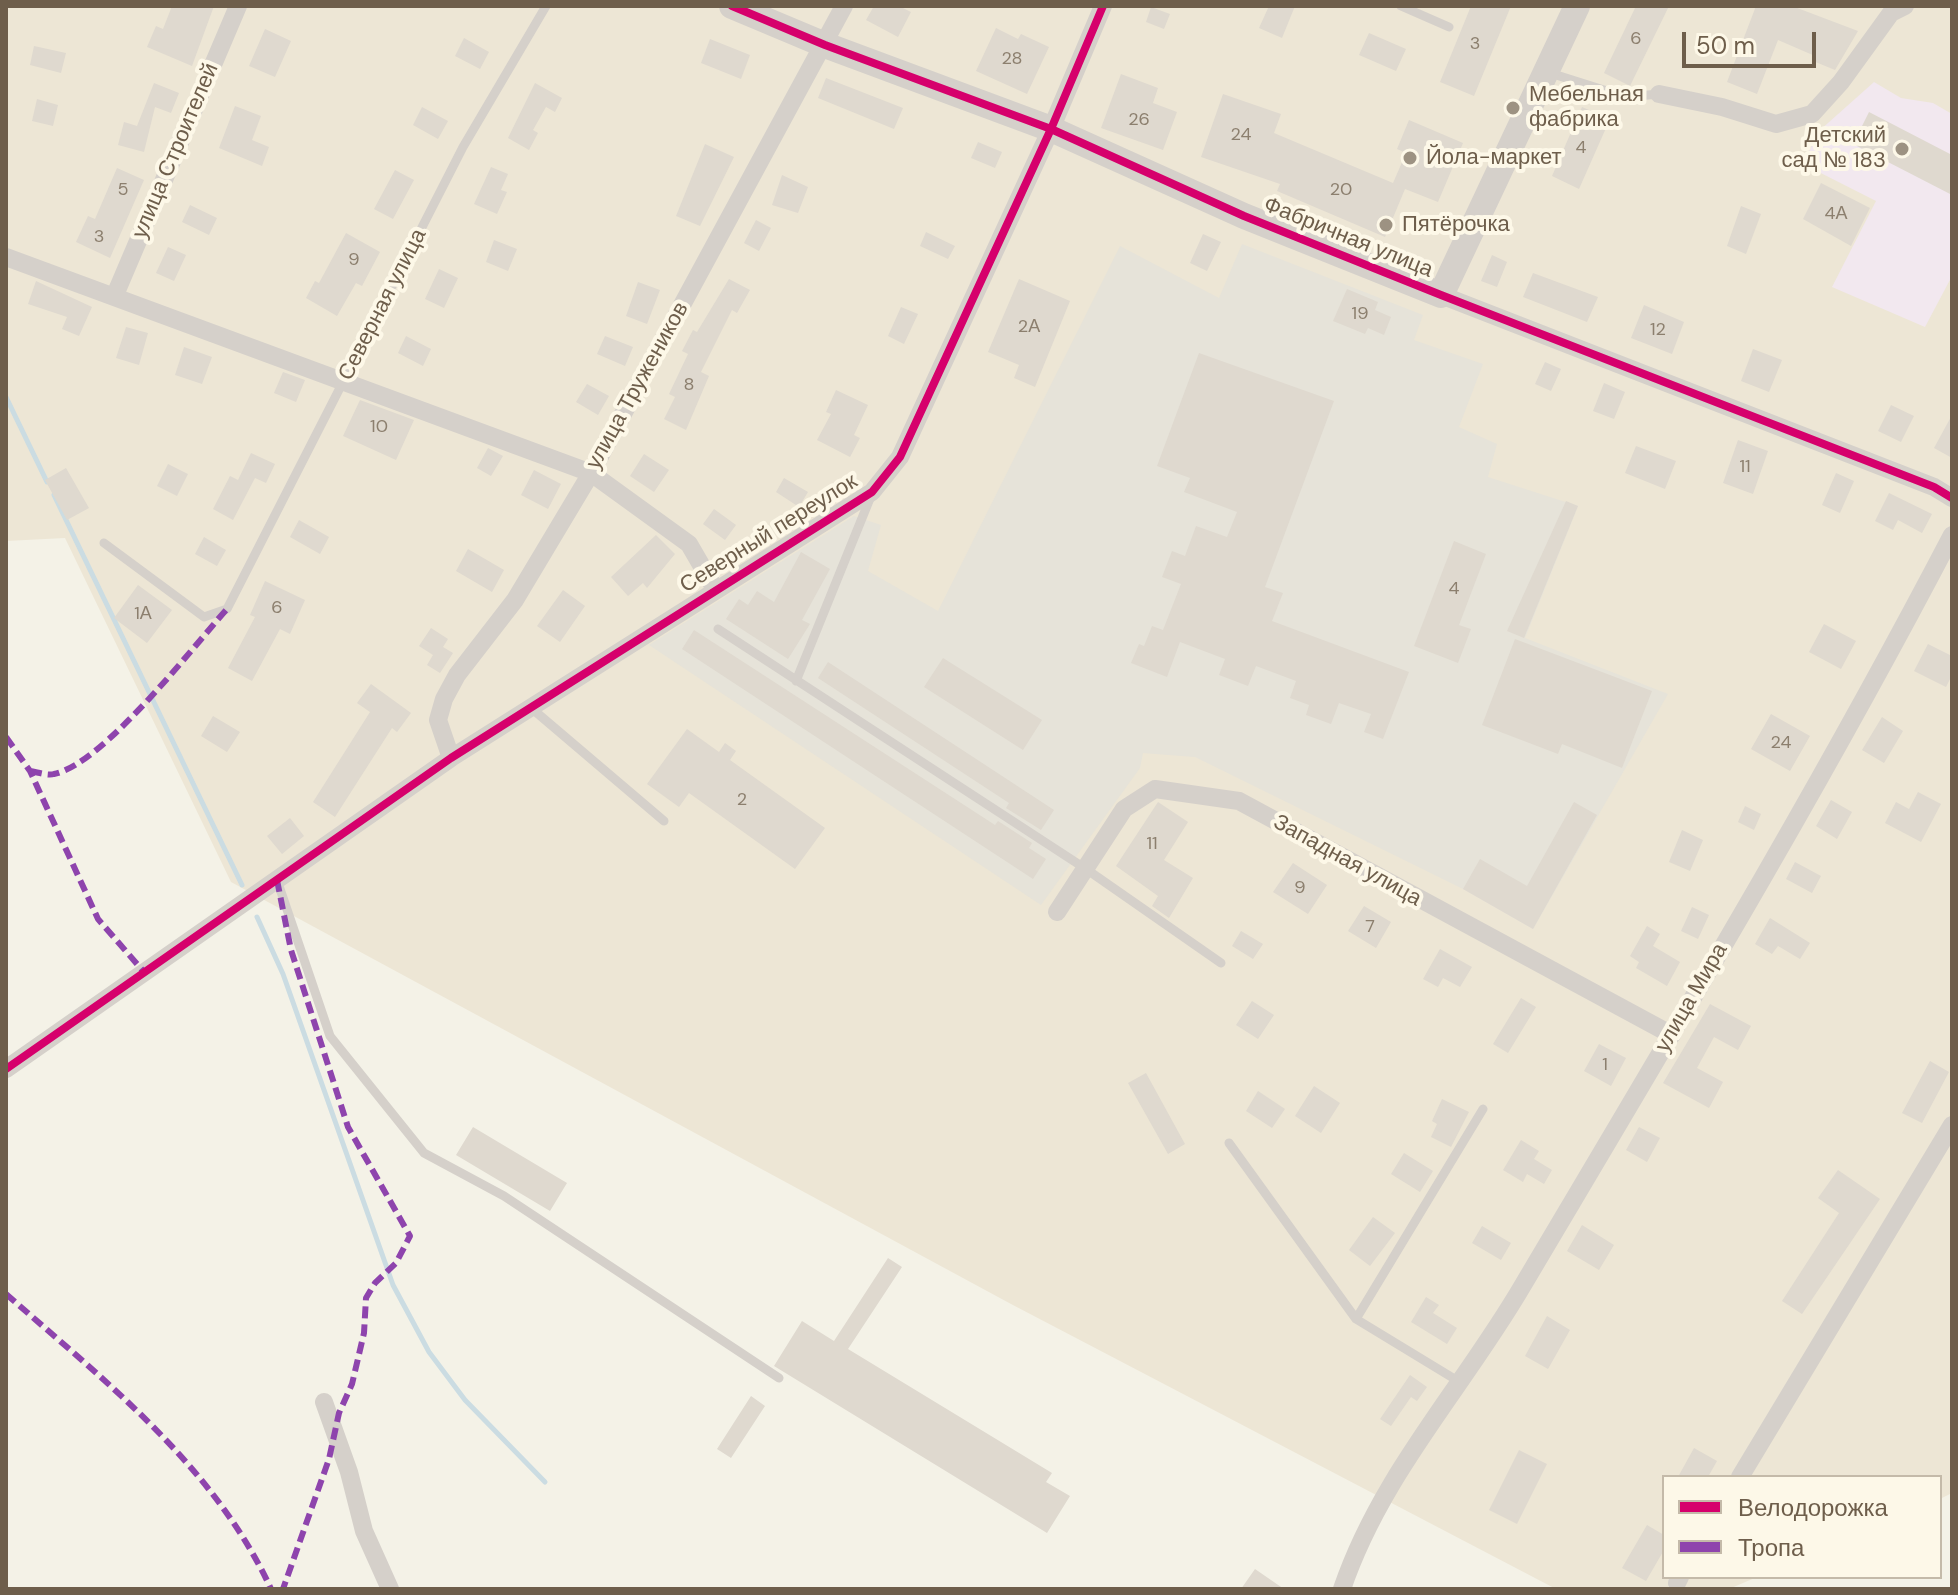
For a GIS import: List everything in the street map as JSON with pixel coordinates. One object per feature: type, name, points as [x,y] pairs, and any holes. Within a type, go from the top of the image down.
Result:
[{"type":"street","name":"улица Строителей","points":[[115,295],[238,6]]},
{"type":"street","name":"Фабричная улица","points":[[732,6],[825,45],[1051,129],[1244,216],[1934,487],[1952,498]]},
{"type":"street","name":"улица Тружеников","points":[[451,758],[438,720],[444,699],[457,675],[515,600],[591,473],[844,6]]},
{"type":"street","name":"Северный переулок","points":[[6,1069],[451,758],[872,492],[900,457],[1051,129],[1103,6]]},
{"type":"street","points":[[1441,295],[1577,6]]},
{"type":"street","points":[[1659,94],[1722,107],[1776,124],[1812,114],[1841,82],[1891,13],[1905,6]]},
{"type":"street","points":[[6,257],[345,379],[591,473],[689,544],[715,589]]},
{"type":"street","name":"улица Мира","points":[[1342,1589],[1358,1542],[1412,1449],[1519,1292],[1672,1035],[1888,657],[1952,535]]},
{"type":"street","name":"Западная улица","points":[[1057,912],[1124,809],[1155,789],[1239,801],[1672,1035]]},
{"type":"street","points":[[1741,1475],[1952,1125]]},
{"type":"street","points":[[324,1402],[349,1472],[364,1531],[390,1589]]},
{"type":"lane","name":"Северная улица","points":[[104,543],[204,617],[227,609],[463,147],[546,6]]},
{"type":"lane","points":[[1401,6],[1449,27]]},
{"type":"lane","points":[[1546,72],[1626,97],[1659,94]]},
{"type":"lane","points":[[796,681],[872,492]]},
{"type":"lane","points":[[718,629],[1086,869],[1221,963]]},
{"type":"lane","points":[[530,707],[664,821]]},
{"type":"lane","points":[[277,880],[330,1036],[424,1153],[504,1196],[779,1378]]},
{"type":"lane","points":[[1356,1319],[1483,1109]]},
{"type":"lane","points":[[1229,1143],[1356,1319],[1458,1381]]},
{"type":"shaded area","points":[[6,6],[1952,6],[1952,1493],[1942,1498],[1942,1475],[1662,1475],[1662,1579],[1752,1579],[1729,1589],[1556,1589],[1011,1304],[231,882],[65,538],[6,541]]},
{"type":"shaded area","points":[[1874,82],[1901,98],[1933,103],[1952,114],[1952,276],[1925,327],[1832,287],[1876,201],[1803,164],[1819,131]]},
{"type":"shaded area","points":[[1242,244],[1423,315],[1414,340],[1483,364],[1459,427],[1497,444],[1488,477],[1578,506],[1525,638],[1668,694],[1533,929],[1463,889],[1195,757],[1143,753],[1140,768],[1041,905],[649,645],[854,516],[881,525],[868,571],[938,611],[1120,246],[1219,298]]},
{"type":"building","points":[[172,6],[214,6],[192,66],[147,47],[156,26],[163,29]]},
{"type":"building","points":[[874,6],[899,6],[911,12],[898,37],[866,20]]},
{"type":"building","points":[[1269,6],[1295,6],[1282,38],[1259,28]]},
{"type":"building","points":[[1471,6],[1511,6],[1474,96],[1440,82]]},
{"type":"building","points":[[1636,6],[1669,6],[1630,86],[1604,73]]},
{"type":"building","points":[[1756,6],[1792,6],[1858,31],[1835,70],[1813,61],[1815,56],[1778,40],[1757,94],[1727,82]]},
{"type":"building","points":[[1151,7],[1170,14],[1164,29],[1146,22]]},
{"type":"building","points":[[996,28],[1018,39],[1021,34],[1049,47],[1027,94],[976,71]]},
{"type":"building","points":[[265,29],[291,41],[275,77],[249,66]]},
{"type":"building","points":[[1369,33],[1406,49],[1396,71],[1359,55]]},
{"type":"building","points":[[464,38],[489,52],[480,69],[455,56]]},
{"type":"building","points":[[710,39],[750,55],[741,79],[701,63]]},
{"type":"building","points":[[34,46],[66,53],[61,73],[30,65]]},
{"type":"building","points":[[1121,74],[1158,88],[1153,103],[1177,112],[1163,150],[1101,128]]},
{"type":"building","points":[[826,78],[903,108],[894,129],[818,98]]},
{"type":"building","points":[[154,83],[179,93],[171,113],[155,107],[144,152],[118,145],[124,122],[137,126]]},
{"type":"building","points":[[535,83],[562,98],[555,112],[546,107],[533,130],[538,133],[529,150],[508,138]]},
{"type":"building","points":[[1223,94],[1281,114],[1274,133],[1393,183],[1406,153],[1397,149],[1409,120],[1463,143],[1438,202],[1405,189],[1385,237],[1277,191],[1280,184],[1201,157]]},
{"type":"building","points":[[37,99],[58,105],[53,126],[32,121]]},
{"type":"building","points":[[235,106],[261,116],[252,140],[269,147],[262,166],[219,148]]},
{"type":"building","points":[[422,107],[448,121],[438,139],[413,125]]},
{"type":"building","points":[[1582,107],[1610,119],[1579,189],[1552,176]]},
{"type":"building","name":"Детский сад № 183","points":[[1869,112],[1952,155],[1952,195],[1853,144]]},
{"type":"building","points":[[978,142],[1002,152],[995,168],[971,158]]},
{"type":"building","points":[[705,144],[734,157],[700,226],[676,216]]},
{"type":"building","points":[[491,167],[508,174],[501,190],[507,192],[497,214],[474,204]]},
{"type":"building","points":[[117,168],[144,180],[110,258],[76,242],[88,216],[95,219]]},
{"type":"building","points":[[395,170],[414,180],[393,219],[374,209]]},
{"type":"building","points":[[782,175],[808,187],[798,213],[772,205]]},
{"type":"building","points":[[1821,183],[1870,208],[1851,246],[1803,219]]},
{"type":"building","points":[[190,205],[217,218],[209,235],[182,222]]},
{"type":"building","points":[[1741,206],[1761,214],[1746,254],[1727,246]]},
{"type":"building","points":[[756,220],[771,228],[759,251],[744,243]]},
{"type":"building","points":[[926,232],[955,246],[948,259],[920,246]]},
{"type":"building","points":[[346,233],[380,252],[362,286],[356,283],[337,316],[306,298],[315,281],[319,283]]},
{"type":"building","points":[[1203,234],[1221,242],[1207,271],[1190,263]]},
{"type":"building","points":[[494,240],[517,249],[508,271],[486,262]]},
{"type":"building","points":[[168,247],[186,255],[174,281],[156,273]]},
{"type":"building","points":[[1492,255],[1507,262],[1497,287],[1481,281]]},
{"type":"building","points":[[439,269],[458,278],[444,308],[425,299]]},
{"type":"building","points":[[1533,273],[1598,297],[1587,322],[1523,297]]},
{"type":"building","points":[[729,279],[750,290],[737,313],[732,310],[701,372],[709,376],[686,430],[664,419],[675,397],[669,394],[688,354],[682,351]]},
{"type":"building","points":[[1019,279],[1070,301],[1035,387],[1014,378],[1019,365],[988,352]]},
{"type":"building","points":[[36,281],[92,307],[79,336],[62,329],[67,317],[28,304]]},
{"type":"building","points":[[638,282],[660,290],[647,324],[626,316]]},
{"type":"building","points":[[1347,289],[1378,302],[1375,310],[1391,317],[1384,335],[1368,328],[1365,334],[1333,321]]},
{"type":"building","points":[[1644,305],[1684,322],[1672,354],[1631,338]]},
{"type":"building","points":[[901,307],[918,314],[904,344],[888,336]]},
{"type":"building","points":[[126,327],[148,333],[139,365],[116,358]]},
{"type":"building","points":[[406,336],[431,349],[423,366],[398,353]]},
{"type":"building","points":[[605,336],[633,347],[625,366],[597,354]]},
{"type":"building","points":[[184,347],[212,357],[202,384],[175,375]]},
{"type":"building","points":[[1753,349],[1782,360],[1769,392],[1741,381]]},
{"type":"building","points":[[1199,353],[1334,401],[1265,587],[1283,593],[1272,621],[1409,672],[1383,739],[1364,732],[1371,714],[1339,703],[1331,724],[1306,715],[1309,705],[1290,698],[1296,681],[1256,666],[1248,686],[1219,675],[1225,659],[1180,642],[1167,677],[1131,663],[1139,644],[1144,646],[1152,626],[1163,630],[1181,584],[1162,577],[1172,551],[1185,556],[1196,526],[1227,537],[1237,512],[1184,492],[1190,478],[1157,466]]},
{"type":"building","points":[[1545,362],[1561,369],[1551,391],[1535,384]]},
{"type":"building","points":[[283,372],[305,380],[296,402],[274,393]]},
{"type":"building","points":[[1604,383],[1625,392],[1614,419],[1593,411]]},
{"type":"building","points":[[587,384],[609,396],[598,415],[576,402]]},
{"type":"building","points":[[836,390],[868,405],[854,435],[860,438],[850,457],[817,440],[831,414],[826,412]]},
{"type":"building","points":[[360,400],[414,420],[396,460],[343,436]]},
{"type":"building","points":[[1891,405],[1914,416],[1901,442],[1878,431]]},
{"type":"building","points":[[1952,415],[1952,458],[1934,448]]},
{"type":"building","points":[[1738,440],[1768,451],[1753,494],[1723,483]]},
{"type":"building","points":[[1636,446],[1676,461],[1665,489],[1625,473]]},
{"type":"building","points":[[488,448],[503,456],[491,476],[477,468]]},
{"type":"building","points":[[251,453],[275,464],[266,483],[255,478],[233,520],[213,509],[230,476],[238,480]]},
{"type":"building","points":[[644,454],[669,470],[654,492],[630,476]]},
{"type":"building","points":[[168,464],[188,474],[177,496],[157,486]]},
{"type":"building","points":[[66,468],[89,508],[67,520],[45,480]]},
{"type":"building","points":[[534,470],[561,484],[548,509],[521,495]]},
{"type":"building","points":[[1836,473],[1854,481],[1840,513],[1822,505]]},
{"type":"building","points":[[784,478],[808,492],[799,507],[776,492]]},
{"type":"building","points":[[1889,493],[1932,514],[1922,533],[1898,520],[1893,530],[1875,521]]},
{"type":"building","points":[[1566,501],[1578,506],[1524,638],[1507,631]]},
{"type":"building","points":[[714,509],[736,525],[725,540],[703,524]]},
{"type":"building","points":[[299,520],[329,537],[320,554],[290,537]]},
{"type":"building","points":[[656,535],[675,554],[647,588],[643,583],[628,596],[611,577]]},
{"type":"building","points":[[204,537],[226,550],[217,566],[195,554]]},
{"type":"building","points":[[1454,541],[1486,554],[1459,625],[1471,629],[1458,663],[1414,646]]},
{"type":"building","points":[[468,549],[504,570],[492,592],[456,571]]},
{"type":"building","points":[[801,552],[830,569],[802,620],[810,624],[788,659],[726,619],[739,599],[748,605],[757,591],[774,602]]},
{"type":"building","points":[[265,581],[305,600],[290,634],[280,629],[252,681],[228,668],[255,617],[250,615]]},
{"type":"building","points":[[138,585],[172,610],[147,643],[114,618]]},
{"type":"building","points":[[563,590],[585,606],[560,642],[537,626]]},
{"type":"building","points":[[1824,624],[1856,641],[1841,669],[1809,652]]},
{"type":"building","points":[[431,628],[448,639],[443,647],[453,653],[440,673],[427,665],[433,655],[419,646]]},
{"type":"building","points":[[694,630],[995,825],[998,821],[1032,843],[1029,848],[1046,859],[1033,879],[682,649]]},
{"type":"building","points":[[1515,639],[1652,691],[1622,768],[1562,744],[1558,754],[1482,725]]},
{"type":"building","points":[[1928,644],[1952,656],[1952,675],[1946,687],[1914,671]]},
{"type":"building","points":[[943,658],[1042,720],[1023,750],[924,687]]},
{"type":"building","points":[[828,662],[1054,810],[1041,830],[1006,808],[1009,803],[818,678]]},
{"type":"building","points":[[371,684],[411,713],[397,732],[392,728],[335,817],[313,802],[370,712],[357,703]]},
{"type":"building","points":[[1771,714],[1810,736],[1790,771],[1751,749]]},
{"type":"building","points":[[213,716],[240,732],[227,752],[201,736]]},
{"type":"building","points":[[1882,717],[1903,731],[1884,763],[1862,750]]},
{"type":"building","points":[[687,729],[719,752],[725,743],[736,751],[730,760],[825,828],[795,869],[689,793],[679,807],[647,784]]},
{"type":"building","points":[[1918,792],[1941,804],[1921,842],[1885,823],[1896,802],[1909,809]]},
{"type":"building","points":[[1831,800],[1852,812],[1837,839],[1816,826]]},
{"type":"building","points":[[1158,802],[1188,822],[1164,860],[1193,878],[1169,918],[1152,906],[1158,896],[1116,866]]},
{"type":"building","points":[[1574,802],[1597,815],[1533,929],[1463,889],[1480,859],[1527,886]]},
{"type":"building","points":[[1745,806],[1761,814],[1754,830],[1738,822]]},
{"type":"building","points":[[290,818],[304,836],[282,854],[267,836]]},
{"type":"building","points":[[1682,830],[1703,840],[1690,871],[1669,862]]},
{"type":"building","points":[[1795,862],[1821,876],[1812,893],[1786,879]]},
{"type":"building","points":[[1293,863],[1327,885],[1308,914],[1273,892]]},
{"type":"building","points":[[1364,906],[1391,922],[1376,948],[1348,931]]},
{"type":"building","points":[[1692,907],[1709,915],[1698,939],[1681,931]]},
{"type":"building","points":[[1770,918],[1810,943],[1800,959],[1778,946],[1772,954],[1755,944]]},
{"type":"building","points":[[1647,926],[1660,934],[1653,946],[1680,962],[1667,986],[1636,968],[1639,962],[1630,956]]},
{"type":"building","points":[[1241,931],[1263,944],[1253,959],[1232,946]]},
{"type":"building","points":[[1440,949],[1472,967],[1460,987],[1443,978],[1438,987],[1423,979]]},
{"type":"building","points":[[1521,998],[1536,1007],[1508,1053],[1493,1044]]},
{"type":"building","points":[[1252,1001],[1274,1015],[1258,1039],[1236,1025]]},
{"type":"building","points":[[1710,1004],[1751,1026],[1738,1050],[1714,1037],[1697,1068],[1723,1082],[1709,1108],[1663,1083]]},
{"type":"building","points":[[1599,1044],[1626,1058],[1611,1086],[1584,1071]]},
{"type":"building","points":[[1930,1061],[1949,1072],[1922,1123],[1902,1113]]},
{"type":"building","points":[[1146,1073],[1185,1144],[1168,1154],[1128,1083]]},
{"type":"building","points":[[1314,1086],[1340,1103],[1321,1133],[1295,1116]]},
{"type":"building","points":[[1258,1091],[1285,1109],[1272,1128],[1246,1111]]},
{"type":"building","points":[[1442,1099],[1469,1112],[1451,1147],[1431,1137],[1437,1124],[1432,1121]]},
{"type":"building","points":[[473,1127],[567,1183],[550,1211],[456,1155]]},
{"type":"building","points":[[1639,1127],[1660,1138],[1647,1162],[1626,1150]]},
{"type":"building","points":[[1521,1140],[1539,1151],[1534,1159],[1552,1170],[1544,1184],[1527,1174],[1523,1182],[1503,1170]]},
{"type":"building","points":[[1404,1153],[1433,1171],[1420,1192],[1391,1174]]},
{"type":"building","points":[[1838,1170],[1880,1199],[1802,1314],[1782,1301],[1839,1213],[1818,1198]]},
{"type":"building","points":[[1373,1217],[1395,1233],[1370,1266],[1349,1250]]},
{"type":"building","points":[[1582,1225],[1614,1245],[1599,1270],[1567,1251]]},
{"type":"building","points":[[1482,1226],[1511,1243],[1501,1260],[1472,1243]]},
{"type":"building","points":[[888,1258],[902,1267],[848,1349],[1052,1473],[1046,1482],[1070,1496],[1047,1533],[774,1366],[802,1321],[834,1341]]},
{"type":"building","points":[[1426,1297],[1439,1305],[1433,1313],[1457,1328],[1447,1344],[1411,1322]]},
{"type":"building","points":[[1547,1316],[1570,1330],[1548,1369],[1525,1356]]},
{"type":"building","points":[[1410,1375],[1427,1387],[1417,1401],[1411,1397],[1391,1426],[1380,1419]]},
{"type":"building","points":[[751,1396],[765,1406],[731,1458],[717,1449]]},
{"type":"building","points":[[1694,1448],[1717,1461],[1709,1475],[1679,1475]]},
{"type":"building","points":[[1519,1450],[1547,1464],[1517,1524],[1489,1510]]},
{"type":"building","points":[[1647,1525],[1662,1534],[1662,1553],[1646,1581],[1622,1568]]},
{"type":"building","points":[[1255,1569],[1284,1589],[1241,1589]]},
{"type":"waterway","points":[[6,397],[47,482]]},
{"type":"waterway","points":[[54,495],[242,885]]},
{"type":"waterway","points":[[257,917],[283,974],[393,1285],[429,1352],[465,1400],[545,1482]]},
{"type":"marked path","points":[[30,771],[54,774],[74,766],[97,749],[146,702],[227,609]]},
{"type":"marked path","points":[[6,737],[30,771],[98,919],[144,972]]},
{"type":"marked path","points":[[277,880],[291,950],[348,1127],[410,1236],[396,1263],[375,1283],[366,1298],[364,1333],[352,1384],[339,1413],[329,1459],[283,1589]]},
{"type":"marked path","points":[[6,1294],[119,1393],[189,1465],[248,1545],[271,1589]]},
{"type":"cycle path","points":[[732,6],[825,45],[1051,129],[1244,216],[1934,487],[1952,498]]},
{"type":"cycle path","points":[[6,1069],[451,758],[872,492],[900,457],[1051,129],[1103,6]]},
{"type":"place","name":"Мебельная фабрика","points":[[1513,108]]},
{"type":"place","name":"Детский сад № 183","points":[[1902,149]]},
{"type":"place","name":"Йола-маркет","points":[[1410,158]]},
{"type":"place","name":"Пятёрочка","points":[[1386,225]]}]
